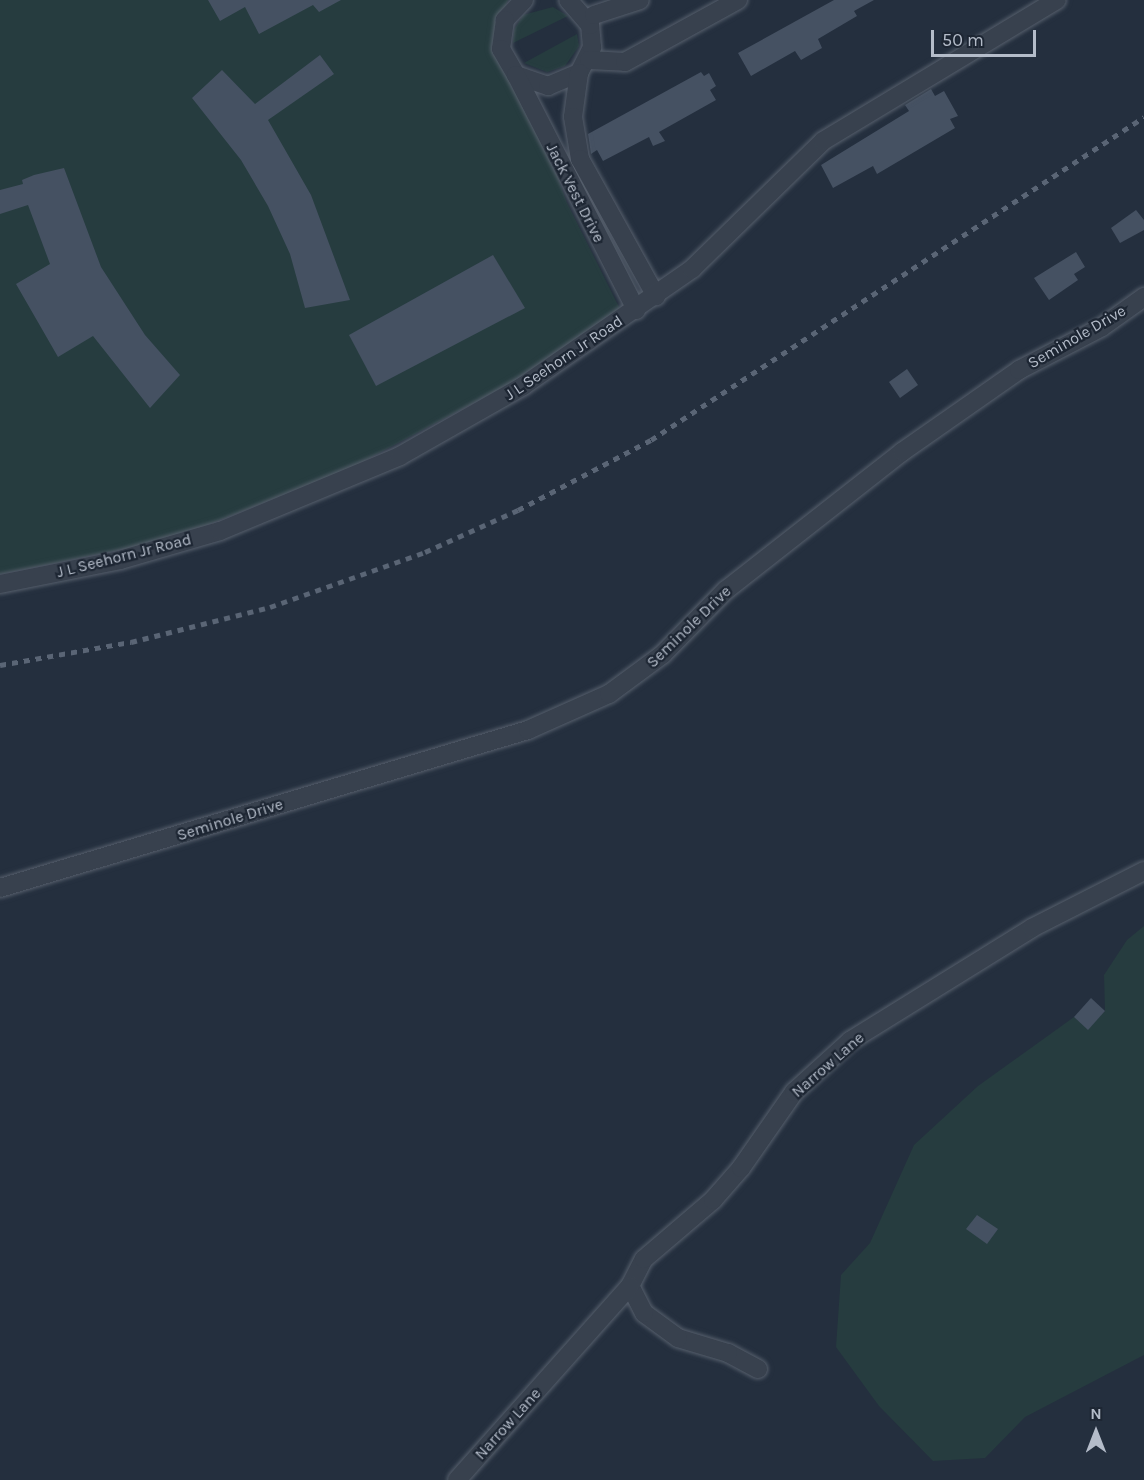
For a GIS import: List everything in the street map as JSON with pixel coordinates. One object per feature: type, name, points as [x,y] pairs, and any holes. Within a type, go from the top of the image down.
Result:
[{"type":"street","points":[[594,15],[639,0]]},
{"type":"street","points":[[516,75],[548,86],[584,66],[625,62],[738,0]]},
{"type":"street","name":"J L Seehorn Jr Road","points":[[0,584],[179,543],[347,482],[493,405],[656,296],[730,236],[823,141],[1057,0]]},
{"type":"street","name":"Jack Vest Drive","points":[[573,2],[592,34],[573,117],[580,159],[656,296]]},
{"type":"street","name":"Jack Vest Drive","points":[[516,3],[501,34],[501,49],[636,310]]},
{"type":"street","name":"Seminole Drive","points":[[0,888],[528,730],[609,694],[663,654],[726,590],[902,452],[1019,370],[1102,327],[1144,297]]},
{"type":"street","name":"Narrow Lane","points":[[457,1480],[630,1286],[644,1259],[713,1200],[741,1168],[794,1092],[850,1041],[1032,928],[1144,871]]},
{"type":"street","points":[[630,1286],[644,1313],[660,1328],[759,1369]]},
{"type":"green space","points":[[0,0],[508,0],[500,19],[567,203],[620,309],[519,379],[347,470],[202,527],[134,547],[0,574]]},
{"type":"green space","points":[[553,7],[568,16],[513,43],[514,30],[523,15]]},
{"type":"green space","points":[[577,34],[579,46],[565,66],[547,72],[524,63]]},
{"type":"green space","points":[[1144,926],[1144,1355],[1025,1417],[985,1458],[933,1461],[879,1406],[836,1347],[841,1275],[870,1243],[914,1145],[978,1086],[1074,1017],[1088,1029],[1105,1011],[1104,975],[1127,940]]},
{"type":"building","points":[[208,0],[341,0],[319,12],[313,5],[259,34],[245,7],[220,21]]},
{"type":"building","points":[[834,0],[874,0],[854,11],[857,16],[818,39],[822,48],[801,60],[795,51],[751,76],[738,53]]},
{"type":"building","points":[[320,55],[334,74],[268,120],[311,195],[350,300],[305,308],[290,254],[268,206],[241,160],[192,98],[222,70],[255,104]]},
{"type":"building","points":[[701,72],[704,76],[709,73],[716,86],[710,90],[716,100],[659,132],[665,141],[653,146],[649,137],[603,161],[597,150],[591,154],[588,134]]},
{"type":"building","points":[[931,89],[935,96],[944,91],[958,116],[950,119],[955,128],[877,174],[873,166],[833,188],[821,165],[909,111],[905,105]]},
{"type":"building","points":[[64,168],[101,267],[145,335],[180,375],[150,408],[93,336],[58,357],[16,284],[50,264],[28,205],[0,214],[0,190],[23,184],[22,180],[34,175]]},
{"type":"building","points":[[1136,210],[1144,220],[1144,230],[1120,243],[1111,228]]},
{"type":"building","points":[[1076,252],[1085,267],[1074,274],[1078,280],[1049,300],[1034,278]]},
{"type":"building","points":[[493,255],[525,308],[376,386],[349,335]]},
{"type":"building","points":[[907,369],[918,385],[900,398],[889,382]]},
{"type":"building","points":[[1091,998],[1105,1011],[1088,1030],[1074,1017]]},
{"type":"building","points":[[977,1215],[998,1229],[987,1244],[966,1229]]},
{"type":"railway","points":[[0,665],[131,642],[270,607],[425,552],[518,510],[651,440],[1144,117]]}]
